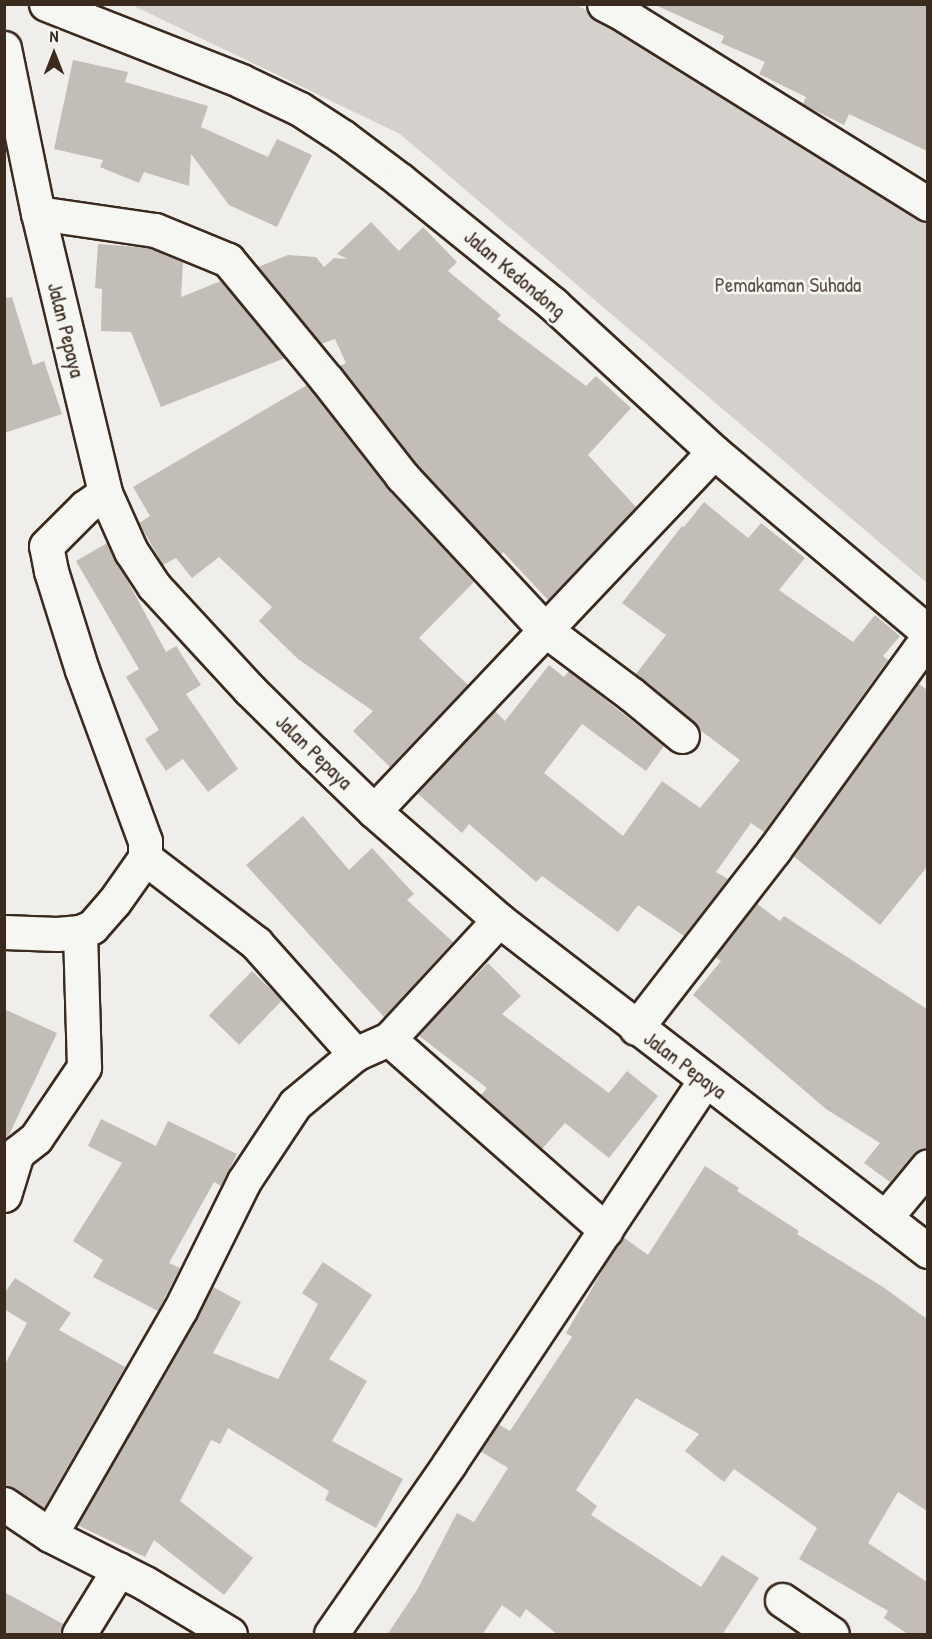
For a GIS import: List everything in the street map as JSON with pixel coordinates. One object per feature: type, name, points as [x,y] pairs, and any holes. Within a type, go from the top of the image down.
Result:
[{"type":"street","name":"Jalan Kedondong","points":[[46,4],[241,81],[300,110],[343,138],[400,180],[552,304],[714,452],[927,632]]},
{"type":"street","points":[[615,7],[927,204]]},
{"type":"street","name":"Jalan Pepaya","points":[[4,48],[38,213],[105,493],[131,551],[154,586],[249,689],[374,811],[499,920],[927,1251]]},
{"type":"street","points":[[38,213],[155,230],[228,260],[327,380],[402,476],[544,628],[631,693],[682,736]]},
{"type":"street","points":[[374,811],[544,628],[714,452]]},
{"type":"street","points":[[4,932],[80,932],[92,927],[103,917],[145,858],[145,841],[82,670],[46,546],[85,507],[105,493]]},
{"type":"street","points":[[636,1028],[774,850],[927,638]]},
{"type":"street","points":[[145,858],[256,943],[355,1054]]},
{"type":"street","points":[[50,1535],[180,1310],[244,1181],[295,1104],[355,1054],[389,1039],[499,920]]},
{"type":"street","points":[[4,1195],[17,1153],[36,1138],[84,1067],[80,932]]},
{"type":"street","points":[[389,1039],[606,1230]]},
{"type":"street","points":[[331,1635],[705,1080]]},
{"type":"street","points":[[885,1218],[927,1166]]},
{"type":"street","points":[[4,1504],[50,1535],[119,1569],[230,1635]]},
{"type":"street","points":[[80,1635],[119,1569]]},
{"type":"street","points":[[782,1600],[832,1635]]},
{"type":"green space","name":"Pemakaman Suhada","points":[[132,5],[576,5],[640,36],[927,211],[927,583],[400,134]]},
{"type":"building","points":[[653,4],[927,4],[927,151],[849,114],[844,125],[808,107],[803,104],[806,97],[759,74],[765,62],[721,43],[724,36]]},
{"type":"building","points":[[73,60],[128,72],[125,82],[208,106],[201,127],[268,157],[277,139],[312,155],[277,227],[229,205],[191,154],[189,186],[144,172],[139,183],[100,167],[103,160],[54,149]]},
{"type":"building","points":[[371,222],[399,251],[423,227],[457,262],[448,271],[501,315],[497,319],[586,386],[596,376],[631,408],[588,455],[636,507],[548,600],[503,552],[501,555],[416,464],[340,366],[346,363],[335,339],[321,344],[258,267],[288,255],[316,257],[324,267],[334,258],[348,259],[337,254]]},
{"type":"building","points":[[98,244],[150,248],[183,262],[181,297],[221,281],[285,358],[161,407],[131,332],[101,331],[102,289],[95,288]]},
{"type":"building","points":[[12,297],[33,365],[44,361],[62,414],[4,433],[4,298]]},
{"type":"building","points":[[307,385],[387,488],[474,582],[419,638],[468,685],[390,767],[353,731],[373,711],[298,659],[259,621],[272,607],[219,557],[192,578],[176,558],[163,565],[139,523],[150,516],[133,487]]},
{"type":"building","points":[[704,502],[748,538],[761,523],[805,558],[779,590],[853,642],[875,615],[900,636],[883,656],[888,660],[764,832],[751,823],[716,872],[728,879],[684,936],[638,905],[618,932],[542,876],[536,882],[469,824],[462,833],[417,793],[495,711],[505,721],[549,665],[564,677],[569,671],[664,746],[646,771],[582,724],[544,773],[623,836],[662,781],[700,808],[740,760],[700,730],[694,722],[636,674],[666,635],[622,603],[682,526],[684,527]]},
{"type":"building","points":[[107,543],[166,652],[176,646],[201,685],[186,694],[238,769],[208,792],[183,759],[166,771],[145,739],[159,730],[126,677],[139,669],[76,561]]},
{"type":"building","points":[[918,683],[927,690],[927,867],[880,925],[793,856]]},
{"type":"building","points":[[303,816],[349,870],[372,848],[414,894],[407,900],[453,942],[384,1017],[246,865]]},
{"type":"building","points":[[756,903],[780,921],[784,916],[927,1009],[927,1148],[914,1154],[890,1182],[864,1163],[880,1143],[826,1109],[693,995],[721,961],[715,957]]},
{"type":"building","points":[[488,963],[521,996],[502,1014],[609,1093],[627,1071],[658,1096],[609,1158],[565,1123],[542,1149],[481,1095],[487,1088],[418,1035]]},
{"type":"building","points":[[252,971],[282,1000],[239,1045],[209,1016]]},
{"type":"building","points":[[4,1009],[57,1033],[9,1135],[4,1139]]},
{"type":"building","points":[[101,1119],[156,1146],[168,1121],[237,1154],[221,1186],[214,1182],[169,1263],[180,1268],[158,1311],[93,1277],[103,1260],[73,1241],[122,1163],[88,1146]]},
{"type":"building","points":[[705,1166],[739,1188],[737,1191],[799,1231],[797,1234],[883,1287],[927,1319],[927,1511],[898,1492],[868,1543],[927,1582],[927,1635],[909,1635],[884,1618],[888,1611],[799,1559],[817,1528],[734,1469],[724,1482],[685,1451],[699,1434],[636,1398],[576,1490],[597,1506],[591,1515],[701,1587],[722,1555],[759,1578],[722,1635],[558,1635],[526,1609],[520,1618],[502,1605],[482,1635],[387,1635],[417,1590],[457,1513],[474,1522],[508,1468],[480,1451],[498,1424],[510,1431],[572,1337],[566,1333],[616,1247],[623,1237],[648,1255]]},
{"type":"building","points":[[323,1262],[372,1295],[329,1359],[367,1381],[332,1441],[403,1479],[376,1528],[325,1500],[329,1491],[228,1428],[220,1444],[211,1440],[180,1501],[253,1558],[224,1595],[154,1540],[145,1557],[77,1525],[213,1287],[241,1302],[213,1353],[278,1379],[318,1304],[302,1293]]},
{"type":"building","points":[[15,1278],[71,1313],[59,1330],[125,1367],[44,1508],[14,1488],[4,1485],[4,1366],[27,1323],[4,1309],[4,1294]]},
{"type":"building","points":[[4,1592],[63,1624],[60,1635],[4,1635]]}]
